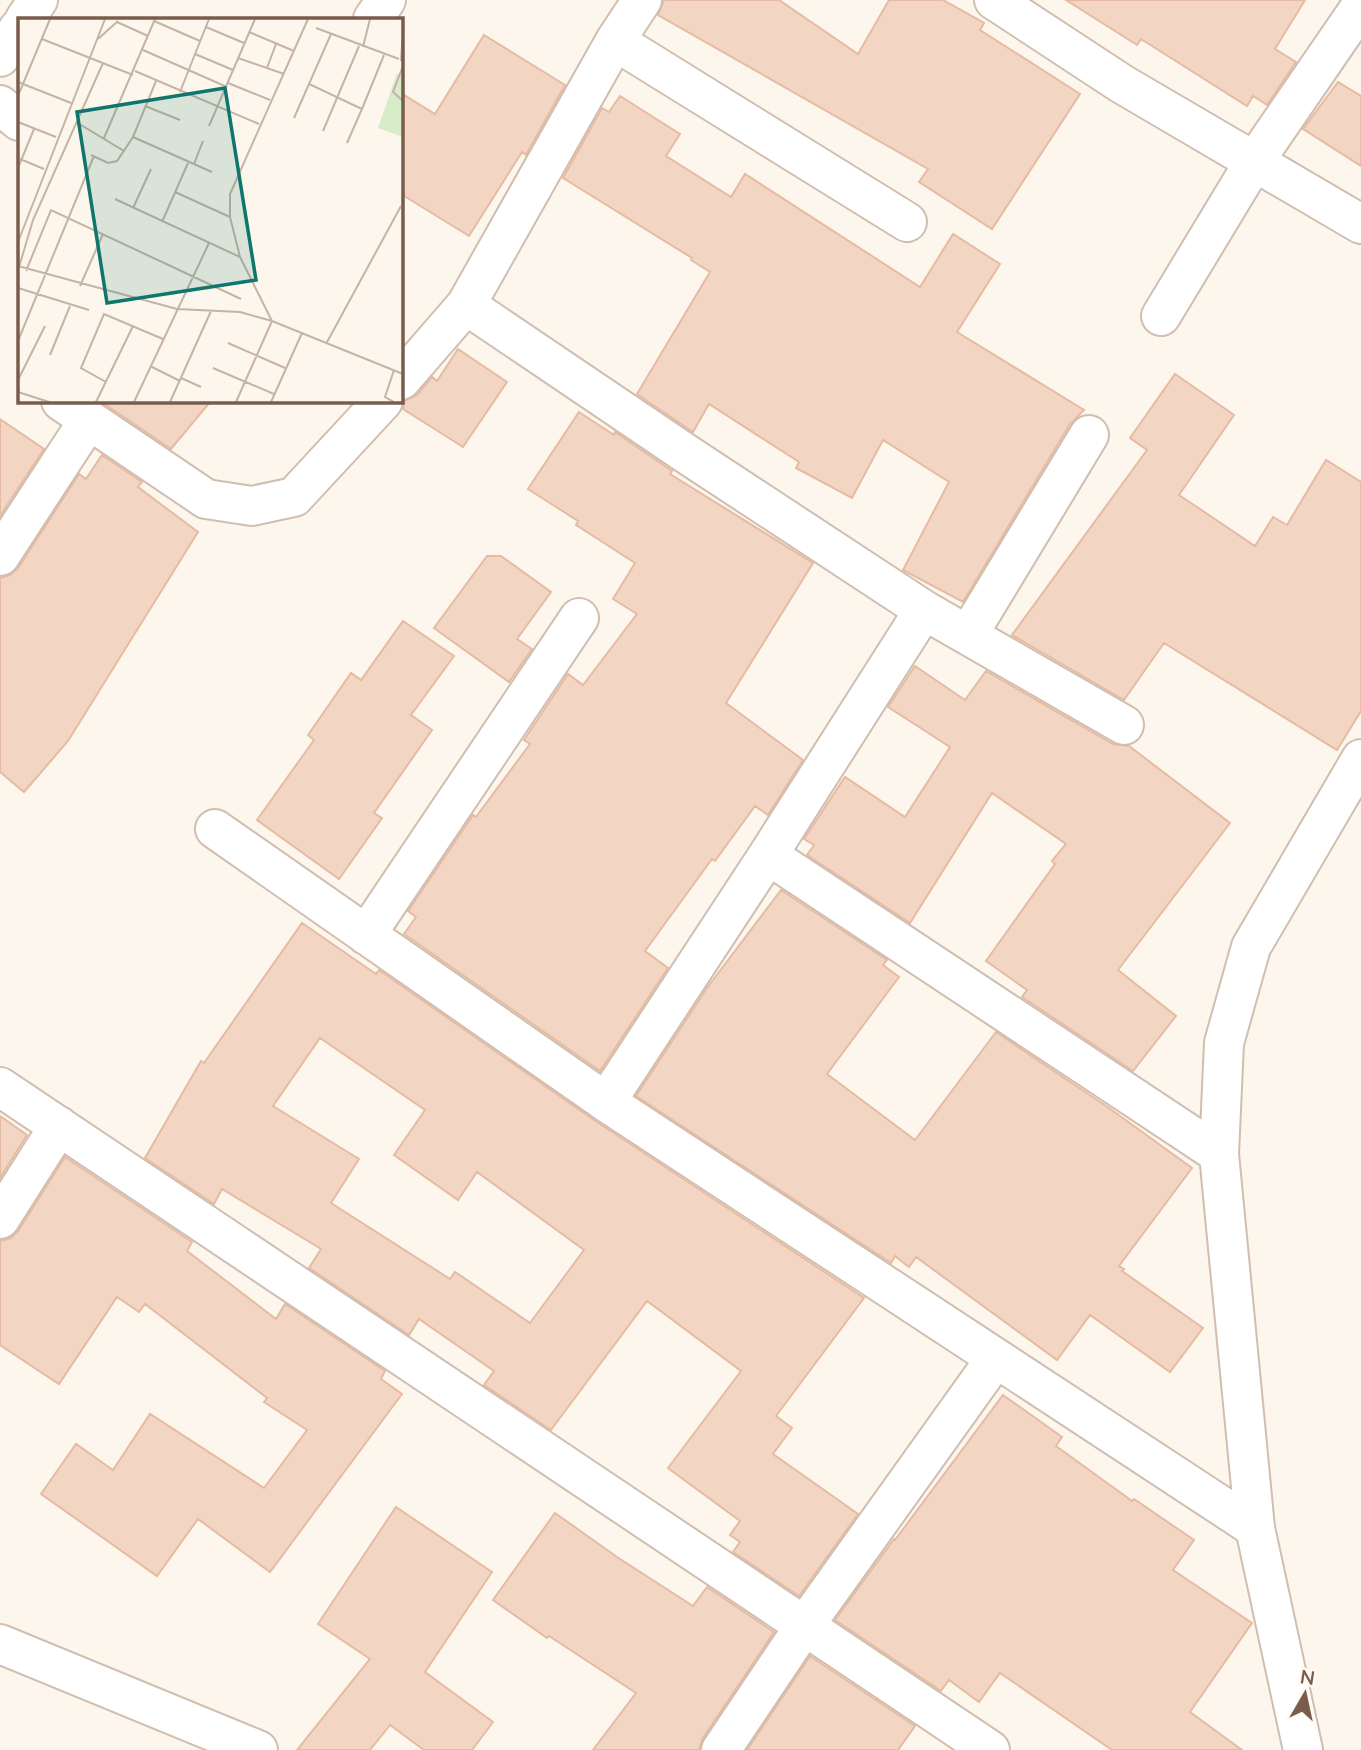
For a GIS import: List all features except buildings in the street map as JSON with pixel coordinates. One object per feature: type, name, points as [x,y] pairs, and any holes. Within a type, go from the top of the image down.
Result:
[{"type":"street","points":[[26,18],[38,0]]},
{"type":"street","points":[[374,18],[386,0]]},
{"type":"street","points":[[402,379],[466,305],[615,41],[642,0]]},
{"type":"street","points":[[994,0],[1122,84],[1361,224]]},
{"type":"street","points":[[1161,316],[1254,162],[1361,6]]},
{"type":"street","points":[[0,57],[18,30]]},
{"type":"street","points":[[615,41],[907,222]]},
{"type":"street","points":[[0,105],[18,120]]},
{"type":"street","points":[[466,305],[924,610],[1124,724]]},
{"type":"street","points":[[0,556],[75,411],[206,499],[252,506],[293,497],[365,407]]},
{"type":"street","points":[[968,635],[1089,435]]},
{"type":"street","points":[[606,1102],[924,610]]},
{"type":"street","points":[[366,935],[579,618]]},
{"type":"street","points":[[1303,1750],[1255,1528],[1219,1154],[1224,1043],[1251,947],[1361,759]]},
{"type":"street","points":[[215,829],[606,1102],[1255,1528]]},
{"type":"street","points":[[768,855],[1219,1154]]},
{"type":"street","points":[[0,1087],[990,1750]]},
{"type":"street","points":[[0,1219],[59,1126]]},
{"type":"street","points":[[721,1750],[805,1625],[996,1358]]},
{"type":"street","points":[[0,1644],[258,1750]]}]
